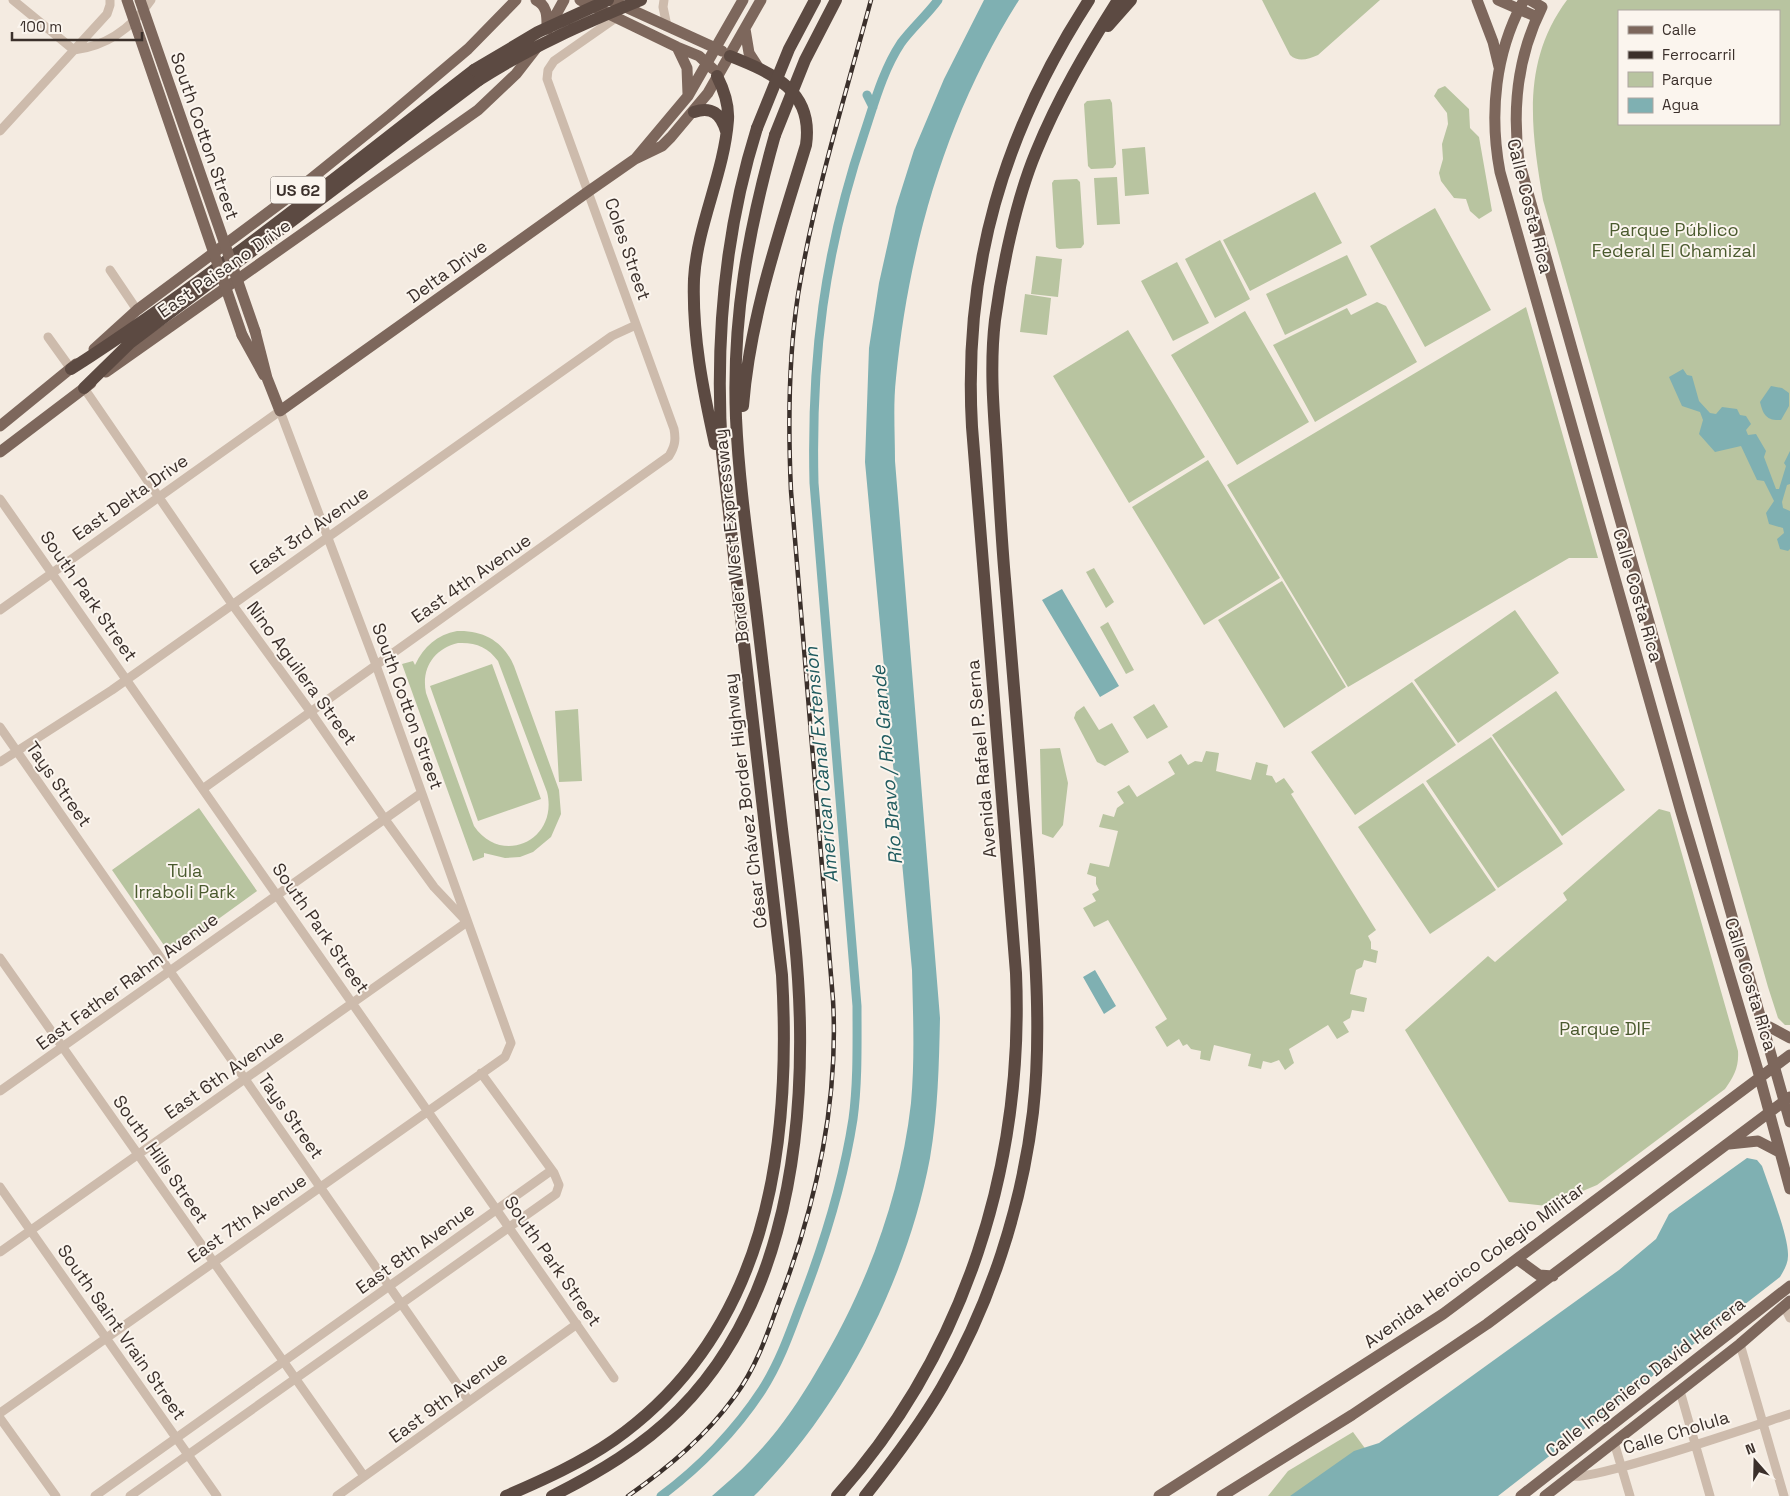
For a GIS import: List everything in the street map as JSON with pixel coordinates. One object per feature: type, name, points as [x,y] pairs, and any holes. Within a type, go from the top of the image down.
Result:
[{"type":"highway","points":[[84,388],[130,343],[477,75],[550,39],[641,0]]},
{"type":"highway","name":"César Chávez Border Highway","points":[[506,1496],[576,1463],[613,1441],[644,1417],[676,1386],[709,1345],[730,1310],[756,1245],[772,1184],[782,1103],[785,1018],[771,874],[720,420],[722,313],[732,228],[739,192],[757,128],[789,49],[815,0]]},
{"type":"highway","name":"Border West Expressway","points":[[552,1496],[622,1457],[646,1440],[681,1409],[717,1366],[731,1344],[765,1270],[784,1200],[798,1101],[800,1026],[798,980],[787,870],[742,497],[735,384],[741,282],[755,208],[776,135],[805,60],[836,0]]},
{"type":"highway","name":"Avenida Rafael P. Serna","points":[[838,1496],[884,1439],[911,1397],[949,1326],[970,1280],[986,1232],[1008,1135],[1016,1052],[1016,973],[972,427],[971,347],[989,228],[1013,143],[1050,65],[1089,0]]},
{"type":"highway","points":[[865,1496],[942,1387],[977,1313],[999,1256],[1021,1178],[1033,1112],[1037,1028],[1034,938],[1002,544],[992,385],[993,353],[997,312],[1013,230],[1035,153],[1071,78],[1118,0]]},
{"type":"highway","points":[[1092,42],[1131,0]]},
{"type":"highway","points":[[71,369],[114,341],[538,32],[615,1]]},
{"type":"highway","points":[[730,56],[758,67],[782,81],[801,104],[808,130],[806,145],[764,286],[750,344],[739,456]]},
{"type":"highway","points":[[717,76],[727,107],[726,132],[699,247],[694,279],[695,319],[700,374],[728,500]]},
{"type":"highway","points":[[694,112],[704,108],[710,109],[720,116],[726,132]]},
{"type":"main road","points":[[127,0],[141,22]]},
{"type":"main road","points":[[140,0],[141,22]]},
{"type":"main road","name":"East Paisano Drive","points":[[0,426],[71,369],[138,310],[286,199],[382,121],[468,49],[516,0]]},
{"type":"main road","points":[[508,10],[526,0]]},
{"type":"main road","points":[[536,0],[544,6],[547,12],[548,31]]},
{"type":"main road","name":"East Paisano Drive","points":[[0,452],[84,388],[478,110],[516,74],[548,31],[564,0]]},
{"type":"main road","points":[[580,0],[699,56],[708,63],[717,76]]},
{"type":"main road","name":"Delta Drive","points":[[635,159],[688,96],[743,0]]},
{"type":"main road","name":"Delta Drive","points":[[280,411],[635,159],[662,146],[694,112],[730,56],[761,0]]},
{"type":"main road","points":[[1477,0],[1493,42],[1499,68]]},
{"type":"main road","points":[[1498,0],[1542,8]]},
{"type":"main road","points":[[1530,0],[1542,8]]},
{"type":"main road","points":[[615,1],[717,48],[730,56]]},
{"type":"main road","name":"Calle Costa Rica","points":[[1521,4],[1499,68],[1494,121],[1500,172],[1687,834],[1760,1078],[1790,1189]]},
{"type":"main road","points":[[548,31],[574,10],[596,8]]},
{"type":"main road","name":"Calle Costa Rica","points":[[1542,8],[1518,78],[1515,107],[1519,161],[1707,827],[1787,1099],[1790,1122]]},
{"type":"main road","name":"South Cotton Street","points":[[141,22],[255,330],[267,378],[280,411]]},
{"type":"main road","name":"South Cotton Street","points":[[141,22],[242,336],[254,360],[267,378]]},
{"type":"main road","points":[[745,29],[749,53],[758,67]]},
{"type":"main road","points":[[677,47],[687,68],[689,78],[688,96]]},
{"type":"main road","points":[[1687,834],[1707,827]]},
{"type":"main road","points":[[1764,1024],[1790,1038]]},
{"type":"main road","name":"Avenida Heroico Colegio Militar","points":[[1158,1496],[1443,1314],[1790,1055]]},
{"type":"main road","points":[[1222,1496],[1360,1409],[1487,1324],[1787,1099]]},
{"type":"main road","points":[[1725,1145],[1751,1140],[1765,1144],[1779,1152]]},
{"type":"main road","points":[[1518,1259],[1538,1275],[1553,1276]]},
{"type":"main road","name":"Calle Ingeniero David Herrera","points":[[1521,1496],[1790,1286]]},
{"type":"main road","name":"Calle Ingeniero David Herrera","points":[[1546,1495],[1740,1344],[1787,1303]]},
{"type":"street","points":[[13,0],[74,50],[85,48],[120,34],[140,16],[151,0]]},
{"type":"street","points":[[0,131],[106,14],[110,0]]},
{"type":"street","points":[[664,0],[664,15],[667,26]]},
{"type":"street","name":"Coles Street","points":[[617,17],[554,61],[548,70],[549,85],[589,191],[676,440]]},
{"type":"street","points":[[110,270],[138,310]]},
{"type":"street","name":"East 3rd Avenue","points":[[0,762],[127,679],[612,336],[636,324]]},
{"type":"street","points":[[48,337],[71,369]]},
{"type":"street","name":"Nino Aguilera Street","points":[[84,388],[160,496],[232,604],[310,711],[384,818],[434,887],[467,922]]},
{"type":"street","name":"East Delta Drive","points":[[0,610],[280,411]]},
{"type":"street","name":"South Cotton Street","points":[[280,411],[326,537],[376,665],[420,794],[510,1039],[510,1047]]},
{"type":"street","name":"East 4th Avenue","points":[[204,788],[669,456],[676,440]]},
{"type":"street","name":"South Park Street","points":[[0,499],[204,788],[276,895],[354,1003],[614,1378]]},
{"type":"street","name":"Tays Street","points":[[0,727],[469,1401]]},
{"type":"street","name":"East Father Rahm Avenue","points":[[0,1091],[420,794]]},
{"type":"street","name":"East 6th Avenue","points":[[0,1252],[467,922]]},
{"type":"street","name":"South Hills Street","points":[[0,958],[364,1476]]},
{"type":"street","name":"East 7th Avenue","points":[[0,1413],[505,1057],[510,1047]]},
{"type":"street","points":[[481,1073],[552,1170]]},
{"type":"street","name":"East 8th Avenue","points":[[95,1496],[552,1170],[559,1185],[556,1194],[130,1496]]},
{"type":"street","name":"South Saint Vrain Street","points":[[0,1187],[217,1496]]},
{"type":"street","points":[[1787,1303],[1790,1318]]},
{"type":"street","name":"East 9th Avenue","points":[[337,1496],[578,1324]]},
{"type":"street","points":[[1740,1344],[1784,1496]]},
{"type":"street","points":[[1680,1391],[1710,1496]]},
{"type":"street","name":"Calle Cholula","points":[[1571,1476],[1579,1477],[1622,1465],[1790,1414]]},
{"type":"street","points":[[0,1418],[56,1496]]},
{"type":"street","points":[[1614,1442],[1630,1496]]},
{"type":"green space","points":[[1262,0],[1380,0],[1318,55],[1300,60],[1290,55]]},
{"type":"green space","name":"Parque Público Federal El Chamizal","points":[[1567,0],[1790,0],[1790,1025],[1785,1025],[1778,1018],[1768,987],[1543,200],[1533,122],[1536,72],[1542,47],[1552,23]]},
{"type":"green space","points":[[1445,86],[1469,109],[1470,128],[1479,137],[1492,211],[1479,219],[1470,211],[1466,199],[1454,198],[1441,181],[1439,173],[1443,159],[1442,144],[1448,124],[1447,113],[1434,96],[1438,89]]},
{"type":"green space","points":[[1110,99],[1112,103],[1116,164],[1113,168],[1091,169],[1088,166],[1084,104],[1087,101]]},
{"type":"green space","points":[[1145,147],[1149,194],[1125,196],[1122,149]]},
{"type":"green space","points":[[1117,177],[1120,224],[1097,225],[1094,178]]},
{"type":"green space","points":[[1077,179],[1080,182],[1084,244],[1081,248],[1059,249],[1056,247],[1052,183],[1054,180]]},
{"type":"green space","points":[[1315,192],[1342,243],[1250,291],[1223,240]]},
{"type":"green space","points":[[1435,208],[1491,310],[1425,347],[1370,246]]},
{"type":"green space","points":[[1220,240],[1250,299],[1215,318],[1185,259]]},
{"type":"green space","points":[[1347,255],[1367,295],[1285,335],[1266,294]]},
{"type":"green space","points":[[1036,256],[1062,259],[1058,297],[1031,294]]},
{"type":"green space","points":[[1177,262],[1209,323],[1173,341],[1141,281]]},
{"type":"green space","points":[[1025,294],[1051,298],[1047,335],[1020,332]]},
{"type":"green space","points":[[1377,302],[1386,306],[1417,362],[1315,422],[1273,345],[1347,308],[1351,315]]},
{"type":"green space","points":[[1526,307],[1598,558],[1569,558],[1348,687],[1227,485]]},
{"type":"green space","points":[[1245,311],[1309,422],[1237,465],[1171,355]]},
{"type":"green space","points":[[1128,330],[1205,457],[1129,503],[1053,376]]},
{"type":"green space","points":[[1208,460],[1280,578],[1204,625],[1132,507]]},
{"type":"green space","points":[[1094,568],[1114,602],[1106,608],[1086,572]]},
{"type":"green space","points":[[1282,581],[1346,687],[1284,728],[1218,620]]},
{"type":"green space","points":[[1515,610],[1559,673],[1458,743],[1414,680]]},
{"type":"green space","points":[[1108,622],[1134,670],[1126,674],[1100,627]]},
{"type":"green space","points":[[467,631],[484,635],[505,650],[514,666],[559,790],[561,814],[551,837],[533,852],[520,857],[505,858],[484,853],[484,857],[473,861],[402,664],[413,661],[415,665],[432,642],[450,633]],"holes":[[[458,643],[481,646],[498,661],[547,792],[548,809],[545,823],[537,835],[526,842],[513,846],[499,845],[486,838],[474,826],[426,693],[426,675],[431,661],[442,650]]]},
{"type":"green space","points":[[492,664],[541,799],[478,821],[430,686]]},
{"type":"green space","points":[[1412,682],[1456,745],[1355,815],[1311,752]]},
{"type":"green space","points":[[1556,691],[1625,790],[1562,836],[1492,735]]},
{"type":"green space","points":[[1154,704],[1168,727],[1147,739],[1133,717]]},
{"type":"green space","points":[[1084,706],[1099,730],[1112,723],[1129,752],[1105,766],[1097,762],[1074,718],[1076,712]]},
{"type":"green space","points":[[578,709],[582,781],[559,782],[555,711]]},
{"type":"green space","points":[[1491,737],[1563,844],[1498,888],[1426,781]]},
{"type":"green space","points":[[1060,748],[1068,783],[1063,825],[1053,838],[1042,834],[1040,749]]},
{"type":"green space","points":[[1206,751],[1219,753],[1216,771],[1251,780],[1256,762],[1268,765],[1266,775],[1272,776],[1276,783],[1284,778],[1294,792],[1291,794],[1376,930],[1368,936],[1371,942],[1371,949],[1378,951],[1376,963],[1364,960],[1362,967],[1356,970],[1350,994],[1367,998],[1364,1012],[1352,1010],[1350,1018],[1343,1022],[1349,1032],[1337,1039],[1328,1025],[1289,1049],[1294,1063],[1285,1070],[1279,1060],[1271,1063],[1263,1061],[1261,1069],[1248,1066],[1251,1054],[1214,1045],[1210,1061],[1200,1059],[1201,1051],[1191,1049],[1187,1044],[1183,1046],[1179,1039],[1167,1047],[1155,1027],[1167,1019],[1108,920],[1094,927],[1083,908],[1096,901],[1092,894],[1099,890],[1096,884],[1096,877],[1087,874],[1090,863],[1109,867],[1118,831],[1099,827],[1103,814],[1114,817],[1117,808],[1124,803],[1117,792],[1129,785],[1137,797],[1175,774],[1168,762],[1181,754],[1188,765],[1195,761],[1202,762]]},
{"type":"green space","points":[[1423,783],[1496,890],[1430,934],[1358,827]]},
{"type":"green space","name":"Tula Irraboli Park","points":[[199,808],[257,891],[170,954],[112,870]]},
{"type":"green space","name":"Parque DIF","points":[[1659,809],[1670,812],[1738,1051],[1738,1062],[1735,1071],[1725,1089],[1597,1185],[1547,1206],[1509,1202],[1405,1030],[1488,956],[1495,962],[1567,900],[1563,893]]},
{"type":"green space","points":[[1353,1432],[1400,1496],[1268,1496],[1288,1471]]},
{"type":"water","points":[[984,0],[1019,0],[971,88],[935,182],[911,278],[902,328],[895,399],[895,461],[940,1018],[939,1070],[930,1158],[905,1250],[866,1340],[842,1383],[786,1461],[754,1496],[712,1496],[746,1465],[778,1429],[802,1395],[834,1341],[865,1276],[878,1242],[899,1174],[906,1139],[913,1070],[912,970],[865,462],[869,348],[879,283],[896,207],[914,150],[944,79]]},
{"type":"water","points":[[1683,369],[1687,375],[1692,376],[1699,401],[1710,413],[1716,414],[1722,407],[1737,409],[1740,415],[1746,416],[1751,424],[1746,430],[1748,435],[1756,434],[1766,451],[1764,457],[1776,489],[1779,489],[1786,466],[1784,463],[1790,451],[1790,484],[1787,485],[1782,502],[1783,508],[1790,511],[1790,549],[1788,551],[1780,549],[1777,539],[1784,533],[1783,528],[1769,524],[1766,513],[1774,501],[1764,481],[1757,480],[1741,446],[1715,452],[1699,434],[1703,420],[1700,412],[1682,406],[1669,377]]},
{"type":"water","points":[[1771,386],[1782,388],[1789,393],[1789,406],[1781,420],[1766,416],[1761,406],[1760,402]]},
{"type":"water","points":[[1062,589],[1119,686],[1100,697],[1042,600]]},
{"type":"water","points":[[1095,970],[1116,1006],[1104,1014],[1083,977]]},
{"type":"water","points":[[1747,1158],[1757,1160],[1762,1166],[1782,1225],[1788,1256],[1787,1264],[1780,1277],[1498,1496],[1290,1496],[1354,1451],[1379,1443],[1619,1270],[1656,1239],[1669,1214]]},
{"type":"waterway","name":"American Canal Extension","points":[[661,1496],[703,1461],[729,1434],[752,1405],[773,1371],[807,1288],[823,1241],[838,1192],[849,1143],[856,1091],[857,1006],[814,483],[815,392],[818,349],[823,306],[839,221],[850,178],[875,99],[889,64],[901,43],[938,0]]},
{"type":"waterway","points":[[867,95],[873,107]]},
{"type":"railway","points":[[628,1496],[658,1474],[699,1438],[724,1411],[748,1375],[769,1330],[803,1233],[813,1195],[828,1118],[834,1040],[833,1000],[791,491],[790,393],[792,344],[798,295],[812,220],[871,0]]},
{"type":"water label","name":"Río Bravo / Rio Grande","points":[[887,765]]}]
